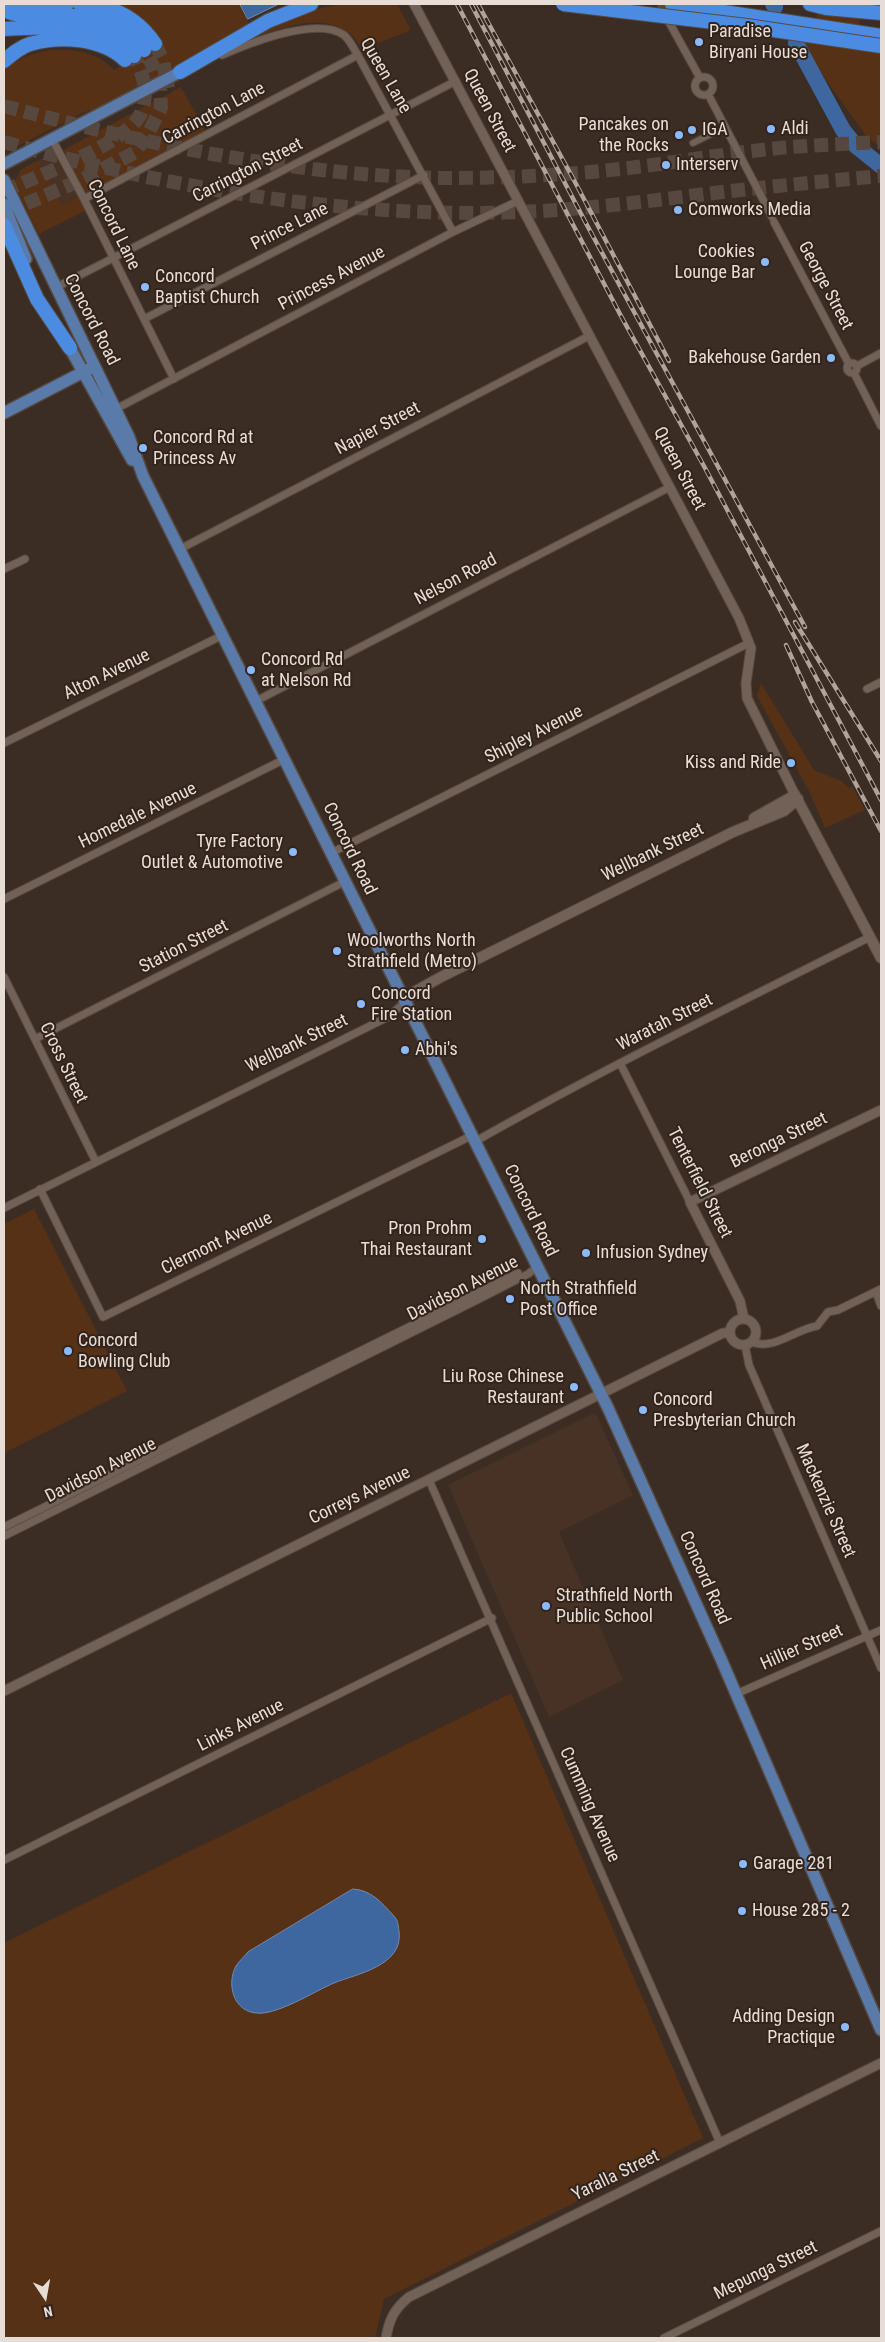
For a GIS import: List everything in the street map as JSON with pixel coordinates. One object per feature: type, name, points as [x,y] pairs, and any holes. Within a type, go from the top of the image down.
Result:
[{"type":"highway","points":[[7,10],[67,4]]},
{"type":"highway","points":[[80,4],[100,6],[123,13],[147,32],[140,52]]},
{"type":"highway","points":[[180,72],[268,21],[311,4]]},
{"type":"highway","points":[[563,4],[747,26],[881,46]]},
{"type":"highway","points":[[672,4],[881,36]]},
{"type":"highway","points":[[810,4],[826,8],[881,13]]},
{"type":"highway","points":[[7,10],[85,15],[115,22],[127,30],[140,52]]},
{"type":"highway","points":[[4,29],[67,28],[94,30],[140,52]]},
{"type":"highway","points":[[4,61],[28,45],[73,41],[140,52]]},
{"type":"highway","points":[[4,225],[41,307],[70,348]]},
{"type":"main road","points":[[5,165],[180,72]]},
{"type":"main road","name":"Concord Road","points":[[4,180],[94,366],[111,411]]},
{"type":"main road","name":"Concord Road","points":[[4,204],[31,272],[70,348],[83,372],[129,438],[143,476],[602,1394],[736,1694],[881,2030]]},
{"type":"main road","points":[[4,412],[94,366]]},
{"type":"main road","name":"Wellbank Street","points":[[733,832],[784,811],[796,797]]},
{"type":"main road","name":"Wellbank Street","points":[[406,1001],[414,992],[441,977],[733,832],[796,797]]},
{"type":"main road","name":"Queen Street","points":[[796,797],[881,958]]},
{"type":"main road","points":[[784,811],[789,810],[806,814]]},
{"type":"street","name":"Queen Street","points":[[414,4],[713,568],[751,648],[746,683],[747,698],[796,797]]},
{"type":"street","points":[[669,22],[700,78]]},
{"type":"street","name":"Queen Lane","points":[[180,72],[254,42],[311,29],[332,30],[345,36],[358,55],[453,232]]},
{"type":"street","name":"Carrington Lane","points":[[84,199],[358,55]]},
{"type":"street","points":[[700,78],[708,78],[712,82],[713,88],[708,94],[702,95],[696,91],[695,84],[700,78]]},
{"type":"street","name":"Carrington Street","points":[[55,288],[390,114],[456,82]]},
{"type":"street","name":"George Street","points":[[708,94],[853,368],[881,426]]},
{"type":"street","points":[[693,143],[715,132]]},
{"type":"street","name":"Concord Lane","points":[[52,139],[174,379]]},
{"type":"street","name":"Prince Lane","points":[[144,319],[424,175]]},
{"type":"street","name":"Princess Avenue","points":[[111,411],[453,232],[518,201]]},
{"type":"street","name":"Napier Street","points":[[180,549],[590,336]]},
{"type":"street","points":[[853,368],[881,353]]},
{"type":"street","name":"Nelson Road","points":[[256,701],[670,487]]},
{"type":"street","points":[[4,570],[25,559]]},
{"type":"street","name":"Alton Avenue","points":[[4,743],[223,635]]},
{"type":"street","name":"Shipley Avenue","points":[[332,853],[749,643]]},
{"type":"street","points":[[867,689],[881,682]]},
{"type":"street","name":"Homedale Avenue","points":[[4,899],[285,759]]},
{"type":"street","name":"Station Street","points":[[35,1039],[346,882]]},
{"type":"street","name":"Waratah Street","points":[[474,1138],[804,968],[870,937]]},
{"type":"street","name":"Cross Street","points":[[4,977],[96,1162]]},
{"type":"street","name":"Wellbank Street","points":[[4,1208],[388,1017],[406,1001]]},
{"type":"street","name":"Tenterfield Street","points":[[620,1063],[740,1301],[744,1319]]},
{"type":"street","name":"Beronga Street","points":[[690,1202],[881,1110]]},
{"type":"street","name":"Clermont Avenue","points":[[40,1189],[103,1317],[474,1138]]},
{"type":"street","name":"Davidson Avenue","points":[[4,1527],[430,1316],[538,1266]]},
{"type":"street","name":"Davidson Avenue","points":[[4,1536],[528,1274],[538,1266]]},
{"type":"street","points":[[748,1344],[756,1334],[755,1326],[744,1319],[733,1324],[730,1333],[736,1343],[748,1344],[764,1345],[806,1328],[817,1326],[828,1312],[838,1310],[878,1290],[881,1306]]},
{"type":"street","name":"Correys Avenue","points":[[4,1691],[723,1333],[730,1333]]},
{"type":"street","name":"Mackenzie Street","points":[[748,1344],[749,1365],[881,1668]]},
{"type":"street","name":"Cumming Avenue","points":[[429,1480],[492,1618],[720,2143]]},
{"type":"street","name":"Links Avenue","points":[[4,1860],[492,1618]]},
{"type":"street","name":"Hillier Street","points":[[736,1694],[881,1630]]},
{"type":"street","name":"Yaralla Street","points":[[386,2338],[392,2315],[399,2305],[409,2297],[881,2063]]},
{"type":"street","name":"Mepunga Street","points":[[664,2338],[881,2231]]},
{"type":"shaded area","points":[[120,4],[239,4],[250,26],[228,43],[103,106],[82,113],[8,151],[4,151],[4,71],[15,62],[43,52],[75,51],[90,54],[114,70],[161,40],[144,19]]},
{"type":"shaded area","points":[[342,4],[397,4],[411,30],[363,49],[348,32],[328,23],[317,22],[295,25],[262,35],[262,32],[312,10]]},
{"type":"shaded area","points":[[818,4],[881,4],[881,7],[861,5],[856,48],[881,53],[881,148],[866,136],[797,39],[814,41]]},
{"type":"shaded area","points":[[181,87],[206,132],[85,194],[63,150]]},
{"type":"shaded area","points":[[55,152],[79,196],[62,204],[39,160]]},
{"type":"shaded area","points":[[39,160],[62,204],[79,196],[87,210],[39,234],[19,194],[15,181],[21,169]]},
{"type":"shaded area","points":[[761,683],[814,770],[841,781],[849,788],[852,786],[865,810],[825,828],[809,791],[757,696]]},
{"type":"shaded area","name":"Concord Bowling Club","points":[[34,1209],[127,1391],[4,1453],[4,1224]]},
{"type":"shaded area","name":"Strathfield North Public School","points":[[592,1414],[597,1416],[633,1495],[559,1532],[623,1680],[549,1717],[448,1485]]},
{"type":"shaded area","points":[[511,1693],[703,2138],[384,2299],[375,2338],[4,2338],[4,1943]]},
{"type":"water","points":[[240,4],[279,4],[248,19]]},
{"type":"water","points":[[353,1889],[370,1894],[396,1919],[399,1943],[394,1953],[377,1967],[334,1983],[274,2011],[256,2013],[242,2007],[234,1996],[232,1981],[236,1966],[248,1952]]},
{"type":"waterway","points":[[796,43],[843,130],[856,146],[881,166]]},
{"type":"tunnel","points":[[660,4],[667,17]]},
{"type":"tunnel","points":[[155,44],[163,60],[168,88]]},
{"type":"tunnel","points":[[7,212],[81,180],[134,153],[147,136],[161,108],[160,86],[152,64],[144,50]]},
{"type":"tunnel","points":[[4,191],[78,159],[117,137],[131,126],[140,115],[145,100],[144,84],[134,56]]},
{"type":"tunnel","points":[[4,106],[113,133],[223,156],[278,165],[390,176],[469,178],[561,174],[629,168],[779,148],[881,142]]},
{"type":"tunnel","points":[[4,142],[121,171],[239,194],[298,202],[418,212],[509,213],[570,209],[881,176]]},
{"type":"railway","points":[[457,4],[621,316],[705,468],[881,800]]},
{"type":"railway","points":[[471,4],[588,227],[805,627]]},
{"type":"railway","points":[[478,4],[575,182],[669,361]]},
{"type":"railway","points":[[795,622],[881,761]]},
{"type":"railway","points":[[786,645],[812,702],[881,831]]},
{"type":"place","name":"Paradise Biryani House","points":[[699,42]]},
{"type":"place","name":"Aldi","points":[[771,129]]},
{"type":"place","name":"IGA","points":[[692,130]]},
{"type":"place","name":"Pancakes on the Rocks","points":[[679,135]]},
{"type":"place","name":"Interserv","points":[[666,165]]},
{"type":"place","name":"Comworks Media","points":[[678,210]]},
{"type":"place","name":"Cookies Lounge Bar","points":[[765,262]]},
{"type":"place","name":"Concord Baptist Church","points":[[145,287]]},
{"type":"place","name":"Bakehouse Garden","points":[[831,358]]},
{"type":"place","name":"Concord Rd at Princess Av","points":[[143,448]]},
{"type":"place","name":"Concord Rd at Nelson Rd","points":[[251,670]]},
{"type":"place","name":"Kiss and Ride","points":[[791,763]]},
{"type":"place","name":"Tyre Factory Outlet & Automotive","points":[[293,852]]},
{"type":"place","name":"Woolworths North Strathfield (Metro)","points":[[337,951]]},
{"type":"place","name":"Concord Fire Station","points":[[361,1004]]},
{"type":"place","name":"Abhi's","points":[[405,1050]]},
{"type":"place","name":"Pron Prohm Thai Restaurant","points":[[482,1239]]},
{"type":"place","name":"Infusion Sydney","points":[[586,1253]]},
{"type":"place","name":"North Strathfield Post Office","points":[[510,1299]]},
{"type":"place","name":"Concord Bowling Club","points":[[68,1351]]},
{"type":"place","name":"Liu Rose Chinese Restaurant","points":[[574,1387]]},
{"type":"place","name":"Concord Presbyterian Church","points":[[643,1410]]},
{"type":"place","name":"Strathfield North Public School","points":[[546,1606]]},
{"type":"place","name":"Garage 281","points":[[743,1864]]},
{"type":"place","name":"House 285 - 2","points":[[742,1911]]},
{"type":"place","name":"Adding Design Practique","points":[[845,2027]]}]
